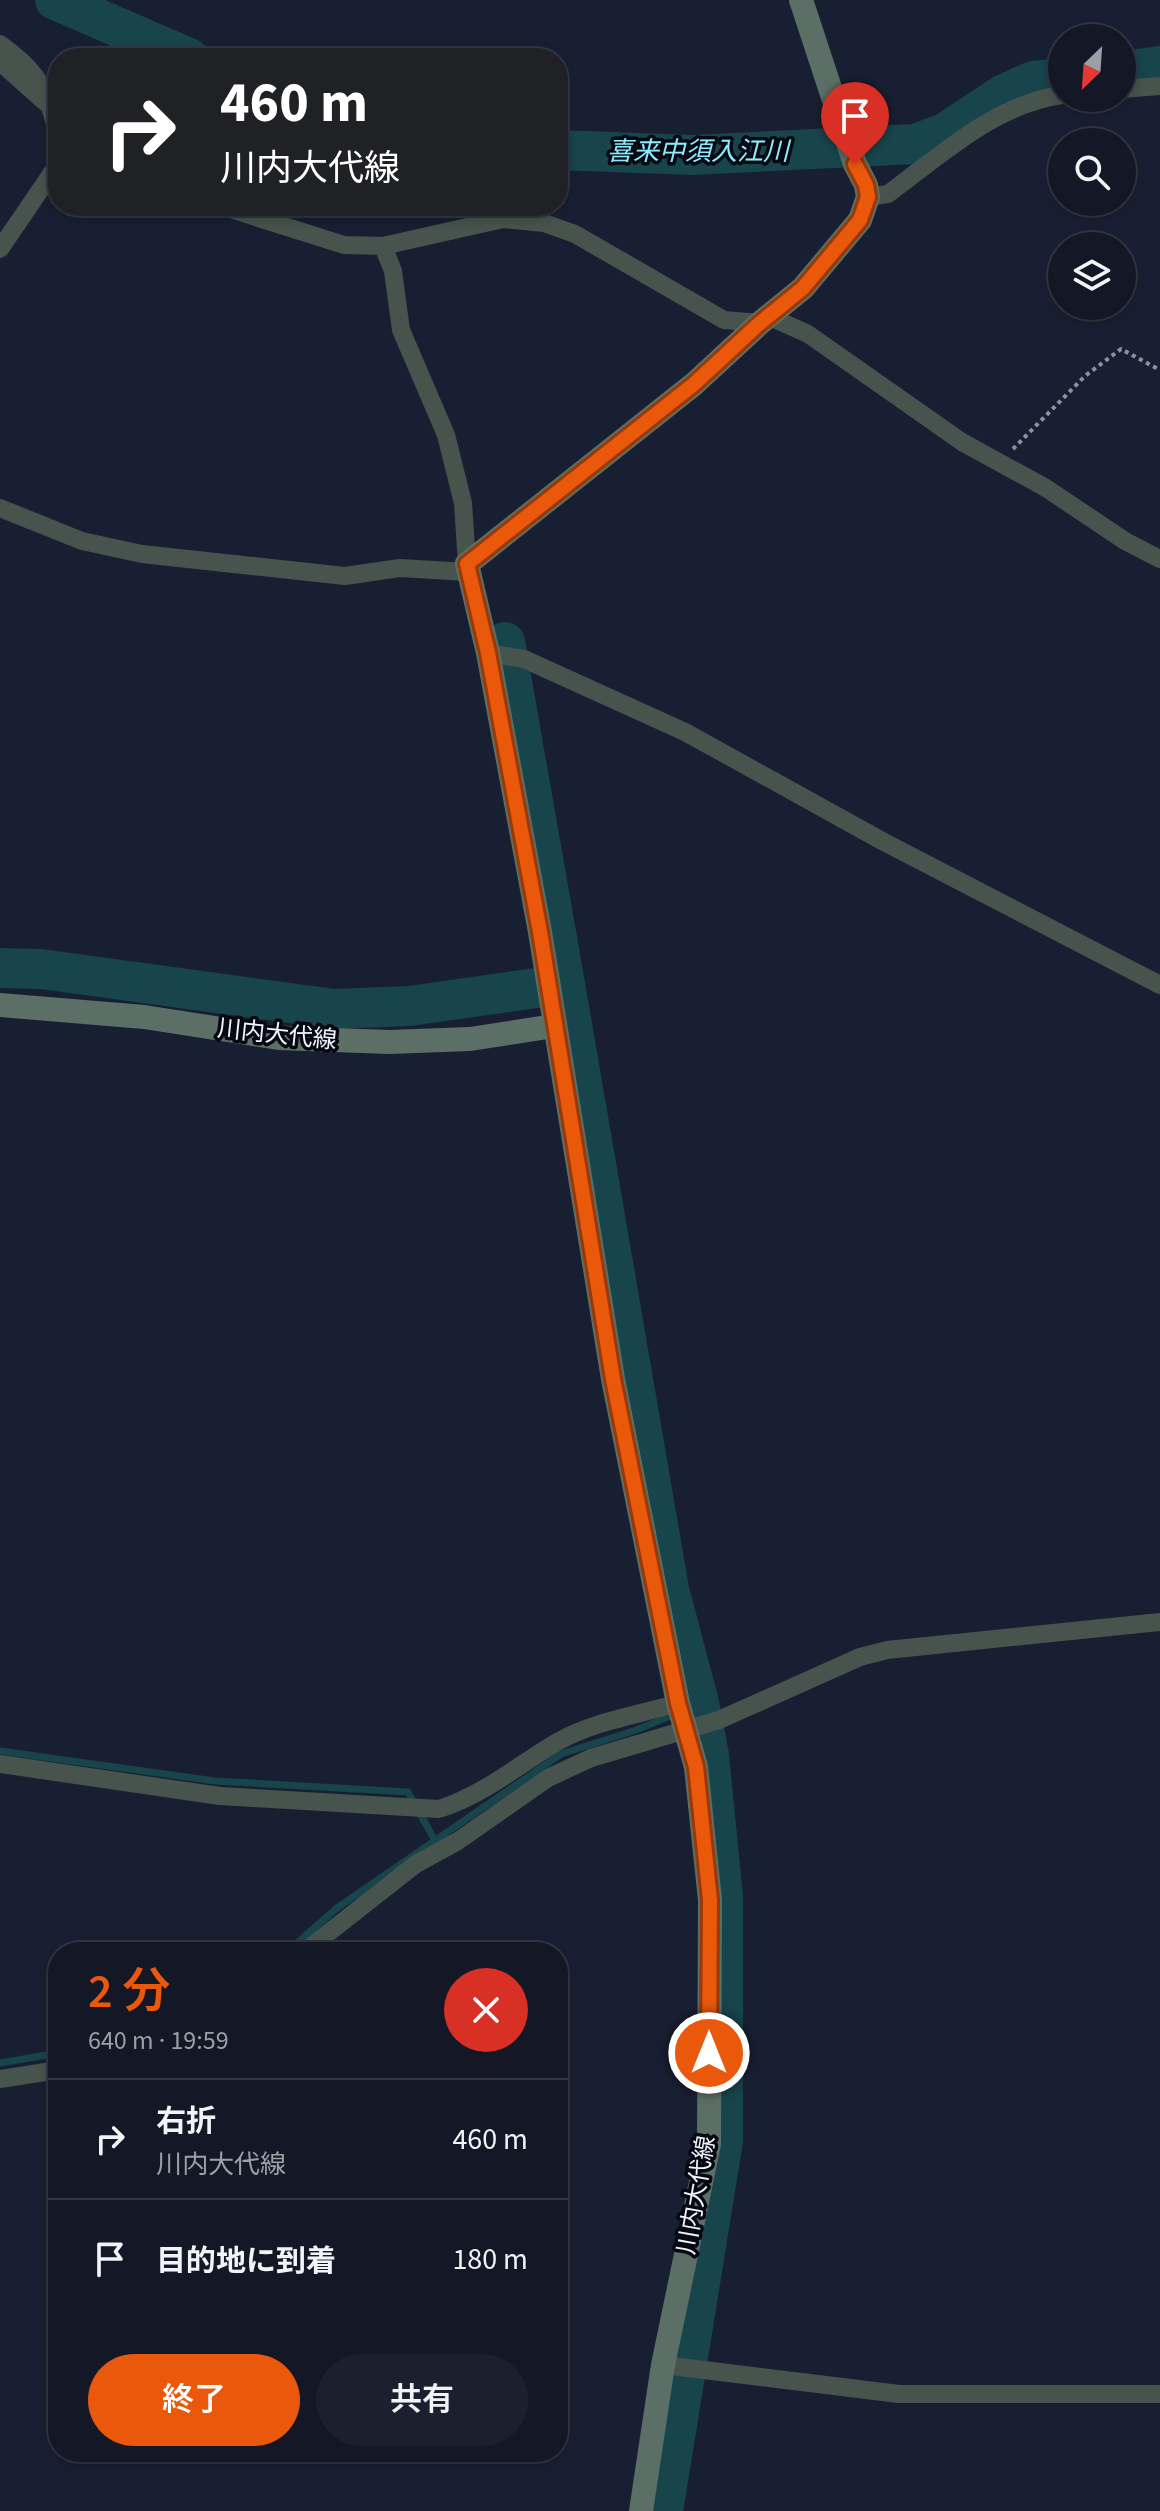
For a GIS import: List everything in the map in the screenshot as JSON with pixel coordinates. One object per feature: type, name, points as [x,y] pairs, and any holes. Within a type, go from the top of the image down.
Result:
[{"type":"main road","points":[[467,568],[694,384],[764,319],[803,288],[860,220],[868,197],[866,185],[855,164],[801,0]]},
{"type":"main road","name":"川内大代線","points":[[467,568],[492,653],[613,1379],[696,1767],[710,1900],[709,2144],[663,2365],[641,2511]]},
{"type":"main road","name":"川内大代線","points":[[0,1005],[144,1017],[279,1038],[373,1042],[470,1039],[554,1026]]},
{"type":"street","points":[[0,44],[26,64],[42,84],[48,100]]},
{"type":"street","points":[[0,62],[48,104]]},
{"type":"street","points":[[1136,88],[1160,86]]},
{"type":"street","points":[[868,197],[888,194],[1003,113],[1048,97]]},
{"type":"street","points":[[0,249],[48,179]]},
{"type":"street","points":[[253,216],[344,245],[383,246],[503,219],[544,223],[575,234],[724,320],[764,319],[808,334],[962,442],[1046,488],[1125,541],[1160,559]]},
{"type":"street","points":[[0,508],[82,541],[142,554],[345,576],[400,568],[467,568],[463,503],[446,435],[401,330],[393,271],[383,246]]},
{"type":"street","points":[[492,653],[524,659],[685,732],[884,842],[1160,985]]},
{"type":"street","points":[[0,1764],[220,1796],[439,1809],[465,1801],[561,1740],[600,1723],[685,1718],[719,1720],[860,1657],[887,1650],[1160,1622]]},
{"type":"street","points":[[317,1942],[416,1864],[458,1841],[548,1778],[685,1718]]},
{"type":"street","points":[[0,2079],[48,2072]]},
{"type":"street","points":[[663,2365],[899,2394],[1160,2394]]},
{"type":"path","points":[[1000,462],[1085,376],[1121,349],[1160,370]]},
{"type":"waterway","name":"喜来中須入江川","points":[[55,0],[166,48]]},
{"type":"waterway","name":"喜来中須入江川","points":[[1136,69],[1160,66]]},
{"type":"waterway","name":"喜来中須入江川","points":[[568,150],[692,155],[915,144],[945,133],[1004,94],[1033,81],[1048,79]]},
{"type":"waterway","points":[[505,642],[565,984]]},
{"type":"waterway","points":[[0,968],[41,969],[334,1009],[409,1006],[565,984],[669,1589],[699,1703],[709,1755],[723,1897],[723,2141],[663,2511]]},
{"type":"waterway","points":[[298,1942],[337,1908],[561,1754],[675,1714]]},
{"type":"waterway","points":[[0,1751],[215,1781],[408,1792],[434,1839]]},
{"type":"waterway","points":[[0,2063],[48,2055]]},
{"type":"route","points":[[709,2053],[710,1900],[696,1767],[678,1703],[613,1379],[540,932],[488,653],[467,564],[694,384],[803,288],[860,220],[868,197],[866,185],[855,164]]}]
